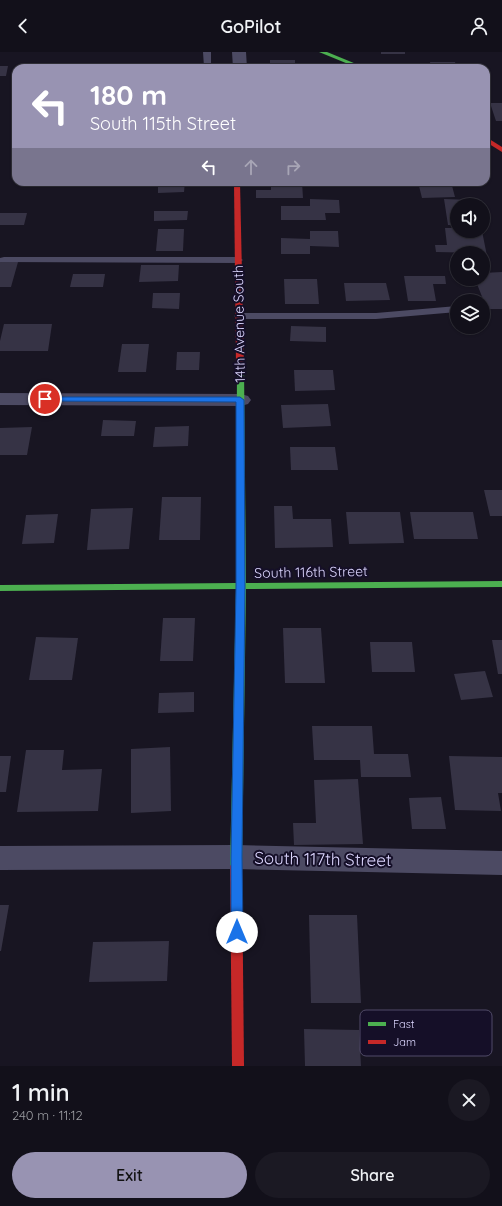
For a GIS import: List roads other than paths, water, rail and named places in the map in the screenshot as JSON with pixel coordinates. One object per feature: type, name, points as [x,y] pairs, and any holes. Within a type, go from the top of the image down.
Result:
[{"type":"street","points":[[322,52],[353,64]]},
{"type":"street","points":[[490,142],[502,150]]},
{"type":"street","name":"14th Avenue South","points":[[237,186],[241,587],[236,857],[238,1066]]},
{"type":"street","points":[[0,399],[240,400]]},
{"type":"street","name":"South 116th Street","points":[[0,588],[502,584]]},
{"type":"street","name":"South 117th Street","points":[[0,858],[236,857],[502,863]]},
{"type":"lane","points":[[207,52],[207,64]]},
{"type":"lane","points":[[218,64],[240,62]]},
{"type":"lane","points":[[4,260],[238,260]]},
{"type":"lane","points":[[239,316],[427,314],[450,310]]}]
